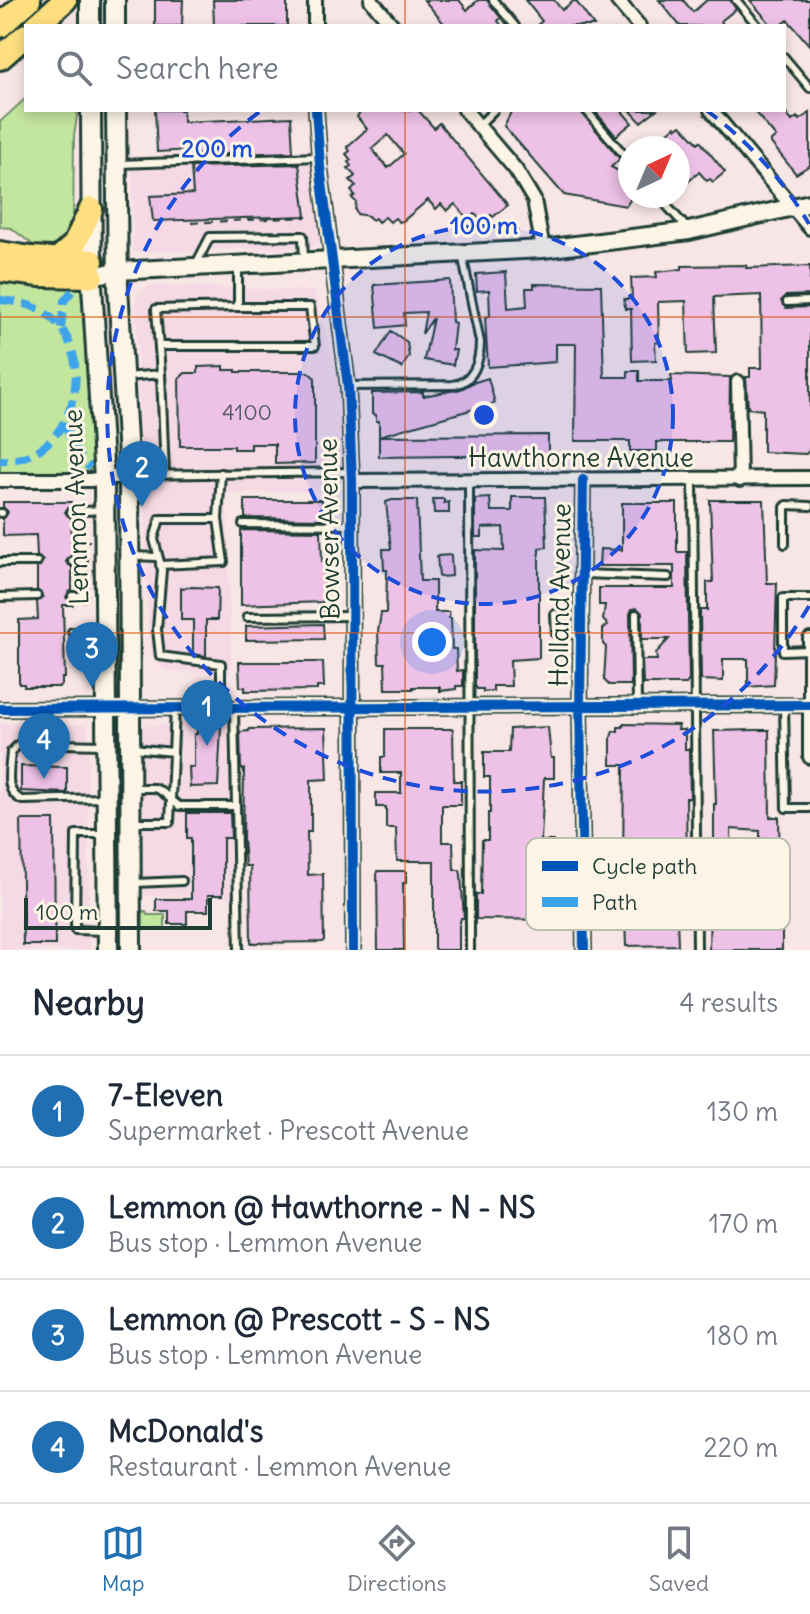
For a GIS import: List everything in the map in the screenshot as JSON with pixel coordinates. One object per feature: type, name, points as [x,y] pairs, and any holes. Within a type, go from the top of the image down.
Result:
[{"type":"highway","points":[[0,26],[29,0]]},
{"type":"highway","points":[[38,24],[65,0]]},
{"type":"highway","points":[[0,58],[24,37]]},
{"type":"highway","points":[[57,260],[74,245],[91,209]]},
{"type":"highway","points":[[0,253],[92,268]]},
{"type":"highway","points":[[0,270],[40,275],[92,268]]},
{"type":"main road","points":[[90,0],[90,24]]},
{"type":"main road","points":[[115,0],[115,24]]},
{"type":"main road","name":"Lemmon Avenue","points":[[91,112],[92,268],[104,479],[108,941]]},
{"type":"main road","name":"Lemmon Avenue","points":[[116,112],[117,271],[129,475],[131,950]]},
{"type":"street","points":[[315,0],[315,24]]},
{"type":"street","points":[[371,0],[391,24]]},
{"type":"street","points":[[617,0],[637,24]]},
{"type":"street","name":"Bowser Avenue","points":[[316,112],[348,386],[352,476],[353,950]]},
{"type":"street","points":[[467,112],[516,170],[534,200],[543,249]]},
{"type":"street","points":[[713,112],[802,206],[810,228]]},
{"type":"street","points":[[92,268],[117,271],[543,249],[689,231],[802,206]]},
{"type":"street","points":[[738,382],[740,480]]},
{"type":"street","name":"Hawthorne Avenue","points":[[0,480],[104,479],[129,475]]},
{"type":"street","name":"Hawthorne Avenue","points":[[352,476],[469,480],[810,478]]},
{"type":"street","name":"Holland Avenue","points":[[582,838],[580,634],[583,480]]},
{"type":"street","points":[[810,639],[810,757]]},
{"type":"street","points":[[0,709],[809,705]]},
{"type":"street","name":"Holland Avenue","points":[[584,930],[584,950]]},
{"type":"lane","points":[[493,0],[513,24]]},
{"type":"lane","points":[[736,0],[756,24]]},
{"type":"lane","points":[[786,59],[810,88]]},
{"type":"lane","points":[[478,126],[492,112]]},
{"type":"lane","points":[[588,112],[618,148]]},
{"type":"lane","points":[[117,164],[319,157]]},
{"type":"lane","points":[[669,208],[689,231]]},
{"type":"lane","points":[[194,267],[210,237],[303,236],[304,261]]},
{"type":"lane","points":[[348,386],[452,385],[471,375],[480,356],[480,342],[462,254]]},
{"type":"lane","points":[[238,265],[238,307]]},
{"type":"lane","points":[[787,302],[810,301]]},
{"type":"lane","points":[[159,346],[315,346],[310,307],[156,309],[165,474]]},
{"type":"lane","points":[[123,378],[161,374]]},
{"type":"lane","points":[[129,556],[159,561],[224,562],[218,519],[221,473]]},
{"type":"lane","name":"Hawthorne Avenue","points":[[129,475],[221,473],[352,476]]},
{"type":"lane","points":[[469,480],[470,950]]},
{"type":"lane","points":[[693,480],[697,838]]},
{"type":"lane","points":[[785,544],[785,507],[810,506]]},
{"type":"lane","points":[[71,512],[104,510]]},
{"type":"lane","points":[[217,708],[221,664],[160,656],[157,629],[159,561],[154,539],[160,519],[218,519]]},
{"type":"lane","points":[[243,524],[352,525]]},
{"type":"lane","points":[[72,561],[83,561],[83,596],[72,596]]},
{"type":"lane","points":[[0,562],[37,562]]},
{"type":"lane","points":[[582,574],[668,577]]},
{"type":"lane","points":[[0,597],[37,596]]},
{"type":"lane","points":[[810,598],[783,598],[783,651],[810,650]]},
{"type":"lane","points":[[555,614],[556,634],[580,634]]},
{"type":"lane","points":[[636,614],[637,706]]},
{"type":"lane","points":[[247,617],[352,616]]},
{"type":"lane","points":[[72,632],[105,633]]},
{"type":"lane","points":[[784,706],[786,808],[810,808]]},
{"type":"lane","points":[[131,822],[170,822],[175,708]]},
{"type":"lane","points":[[234,708],[239,950]]},
{"type":"lane","points":[[106,745],[20,743],[11,752],[9,787],[13,795],[22,800],[106,798]]},
{"type":"lane","points":[[130,748],[173,752]]},
{"type":"lane","points":[[130,788],[154,788],[179,806],[236,806]]},
{"type":"lane","points":[[107,834],[76,834],[75,930],[108,941]]},
{"type":"lane","points":[[131,883],[182,881]]},
{"type":"lane","points":[[697,930],[697,950]]},
{"type":"path","points":[[191,223],[307,217]]},
{"type":"path","points":[[71,542],[91,541]]},
{"type":"shaded area","points":[[311,150],[323,230],[314,247],[133,252],[132,157]]},
{"type":"shaded area","points":[[150,285],[314,291],[338,377],[341,491],[227,493],[231,673],[172,671],[160,667],[149,651],[136,296]]},
{"type":"shaded area","points":[[230,721],[235,897],[141,896],[142,726]]},
{"type":"shaded area","points":[[0,724],[86,725],[88,729],[89,950],[0,950]]},
{"type":"green space","points":[[24,100],[24,112],[78,112],[74,136],[73,234],[44,253],[11,228],[0,227],[0,122]]},
{"type":"green space","points":[[0,278],[78,286],[81,289],[93,458],[88,472],[0,474]]},
{"type":"green space","points":[[143,911],[147,915],[165,915],[165,929],[143,929]]},
{"type":"building","points":[[155,0],[183,0],[182,24],[155,24]]},
{"type":"building","points":[[213,0],[287,0],[287,24],[214,24]]},
{"type":"building","points":[[424,0],[459,0],[467,10],[478,0],[487,0],[501,18],[498,21],[500,24],[444,24]]},
{"type":"building","points":[[525,0],[554,0],[562,10],[575,0],[593,24],[538,24],[542,21]]},
{"type":"building","points":[[659,0],[683,0],[693,12],[707,0],[730,0],[736,9],[721,21],[723,24],[678,24]]},
{"type":"building","points":[[750,0],[810,0],[810,46],[788,20],[783,24],[770,24]]},
{"type":"building","points":[[155,112],[183,112],[183,122],[291,117],[293,152],[191,155],[191,150],[157,152]]},
{"type":"building","points":[[360,112],[420,112],[434,128],[439,123],[508,205],[487,219],[484,216],[480,219],[475,214],[468,219],[455,204],[447,211],[441,204],[436,209],[428,200],[399,222],[395,218],[390,222],[385,217],[378,222],[375,218],[372,220],[357,214],[356,202],[352,198],[355,195],[351,191],[356,186],[350,180],[355,176],[348,168],[351,160],[346,154],[350,151],[347,147],[367,129],[357,117]],"holes":[[[388,135],[404,154],[388,168],[372,149]]]},
{"type":"building","points":[[511,112],[582,112],[618,157],[611,167],[618,171],[618,205],[564,195],[504,126]]},
{"type":"building","points":[[596,112],[623,112],[632,123],[616,136]]},
{"type":"building","points":[[632,112],[654,112],[641,122]]},
{"type":"building","points":[[755,112],[785,112],[792,121],[797,117],[800,120],[810,112],[810,165],[796,174],[770,142],[776,137]]},
{"type":"building","points":[[681,125],[698,143],[700,141],[725,172],[713,182],[710,179],[707,181],[699,172],[690,180],[690,136],[669,136],[667,133],[675,126]]},
{"type":"building","points":[[299,164],[306,216],[153,221],[150,196],[193,194],[191,167]]},
{"type":"building","points":[[746,265],[746,268],[810,266],[810,295],[786,296],[781,301],[786,308],[810,307],[810,449],[806,454],[763,452],[763,410],[748,408],[746,377],[750,377],[750,368],[762,368],[761,295],[714,297],[716,353],[688,354],[686,301],[658,302],[656,360],[632,361],[631,309],[625,309],[624,299],[632,299],[631,278],[657,277],[656,272],[682,269],[682,266]]},
{"type":"building","points":[[506,272],[508,308],[527,306],[526,288],[534,288],[534,284],[601,285],[604,377],[628,377],[628,371],[639,371],[639,381],[672,381],[671,375],[730,377],[729,442],[657,442],[657,451],[630,451],[630,441],[575,441],[576,344],[556,344],[556,362],[488,367],[485,317],[490,316],[489,290],[477,291],[476,274]]},
{"type":"building","points":[[450,280],[452,322],[455,323],[452,350],[456,350],[453,365],[424,360],[433,318],[422,334],[426,312],[404,313],[405,325],[378,328],[374,285]]},
{"type":"building","points":[[391,331],[407,342],[409,356],[402,368],[376,355]]},
{"type":"building","points":[[224,366],[224,370],[236,372],[308,372],[315,378],[315,463],[275,464],[275,444],[251,444],[251,449],[180,446],[179,379],[185,373],[198,373],[198,367]]},
{"type":"building","points":[[488,378],[495,403],[379,436],[379,421],[372,414],[372,393],[423,392],[423,396],[461,389]]},
{"type":"building","points":[[548,435],[548,455],[379,457],[379,436]]},
{"type":"building","points":[[512,497],[545,497],[547,547],[539,548],[539,658],[510,660],[511,686],[493,686],[493,691],[483,692],[475,685],[475,550],[504,551],[503,527],[482,528],[482,537],[475,537],[475,499],[490,498],[491,511],[512,511]]},
{"type":"building","points":[[433,499],[449,502],[449,513],[434,513]]},
{"type":"building","points":[[245,500],[322,500],[322,519],[245,518]]},
{"type":"building","points":[[417,500],[420,581],[435,581],[435,612],[449,612],[451,618],[452,649],[456,649],[457,671],[463,670],[463,686],[456,686],[456,689],[386,689],[385,663],[379,663],[378,632],[381,613],[386,613],[387,570],[384,570],[383,549],[391,549],[386,502]]},
{"type":"building","points":[[710,500],[764,500],[767,583],[777,583],[774,685],[748,687],[748,659],[723,659],[723,681],[701,680],[700,610],[707,610],[707,582],[713,582]]},
{"type":"building","points":[[3,502],[71,502],[65,512],[71,518],[72,555],[66,562],[72,567],[72,590],[66,597],[72,605],[63,605],[65,678],[62,678],[59,687],[24,687],[24,684],[19,684],[19,620],[38,619],[37,602],[43,597],[37,590],[37,568],[43,561],[37,556],[36,535],[3,536],[3,519],[8,512]]},
{"type":"building","points":[[622,503],[677,503],[677,552],[687,552],[689,680],[686,684],[643,684],[642,660],[657,660],[656,653],[669,639],[642,639],[642,613],[637,608],[632,609],[630,614],[631,685],[609,685],[604,680],[606,647],[603,644],[603,629],[608,625],[603,620],[605,605],[599,605],[599,588],[674,588],[674,566],[599,566],[600,549],[622,550]]},
{"type":"building","points":[[241,530],[321,531],[322,561],[325,561],[323,602],[241,605]]},
{"type":"building","points":[[451,555],[452,576],[439,577],[437,556]]},
{"type":"building","points":[[181,588],[218,588],[217,620],[206,620],[206,656],[193,654],[193,620],[181,620]]},
{"type":"building","points":[[323,624],[324,639],[246,640],[246,626]]},
{"type":"building","points":[[239,662],[323,662],[324,687],[317,687],[317,690],[245,691],[245,687],[240,687]]},
{"type":"building","points":[[623,724],[679,725],[678,730],[685,730],[685,749],[689,749],[690,798],[686,798],[687,838],[623,838],[624,765],[611,765],[611,737],[613,731],[623,727]]},
{"type":"building","points":[[197,727],[221,727],[218,786],[190,787],[189,767],[194,767],[194,734],[197,734]]},
{"type":"building","points":[[548,727],[554,778],[544,778],[541,838],[526,838],[526,920],[476,919],[476,894],[481,894],[482,840],[488,840],[490,813],[490,777],[484,777],[484,752],[509,752],[510,729]]},
{"type":"building","points":[[326,728],[328,779],[311,780],[311,832],[307,832],[308,875],[323,874],[324,940],[251,943],[250,866],[245,866],[244,769],[241,769],[240,732],[249,729]]},
{"type":"building","points":[[385,729],[453,729],[454,781],[461,781],[461,805],[442,805],[442,842],[453,842],[454,870],[460,870],[461,875],[464,918],[461,918],[459,926],[459,950],[434,948],[434,861],[397,861],[396,828],[386,828],[386,807],[376,807],[376,793],[401,793],[401,773],[381,773],[381,757],[385,757]]},
{"type":"building","points":[[769,730],[770,817],[779,817],[779,838],[760,838],[760,831],[731,829],[731,838],[714,838],[714,731]]},
{"type":"building","points":[[21,766],[67,767],[67,793],[21,791]]},
{"type":"building","points":[[187,813],[230,813],[231,838],[223,838],[223,895],[208,895],[208,911],[187,911],[187,924],[169,924],[169,911],[156,911],[156,899],[191,899],[191,838],[187,838]]},
{"type":"building","points":[[21,820],[54,820],[55,945],[23,945]]},
{"type":"building","points":[[377,871],[406,871],[406,883],[403,883],[404,950],[378,950]]},
{"type":"building","points":[[625,930],[677,930],[678,945],[626,946]]},
{"type":"building","points":[[709,930],[782,930],[782,950],[709,950]]},
{"type":"marked path","points":[[61,328],[64,301],[77,285]]},
{"type":"marked path","points":[[0,300],[36,308],[58,324],[71,346],[76,371],[73,398],[64,423],[48,443],[27,456],[0,460]]},
{"type":"marked path","points":[[64,423],[77,454],[90,468]]},
{"type":"cycle path","points":[[316,112],[320,166],[348,386],[352,481],[353,950]]},
{"type":"cycle path","points":[[582,838],[580,706],[583,480]]},
{"type":"cycle path","points":[[0,709],[810,705]]},
{"type":"cycle path","points":[[584,930],[584,950]]},
{"type":"place","name":"Lemmon @ Hawthorne - N - NS","points":[[142,507]]},
{"type":"place","name":"Lemmon @ Prescott - S - NS","points":[[92,688]]},
{"type":"place","name":"7-Eleven","points":[[207,746]]},
{"type":"place","name":"McDonald's","points":[[44,779]]}]
